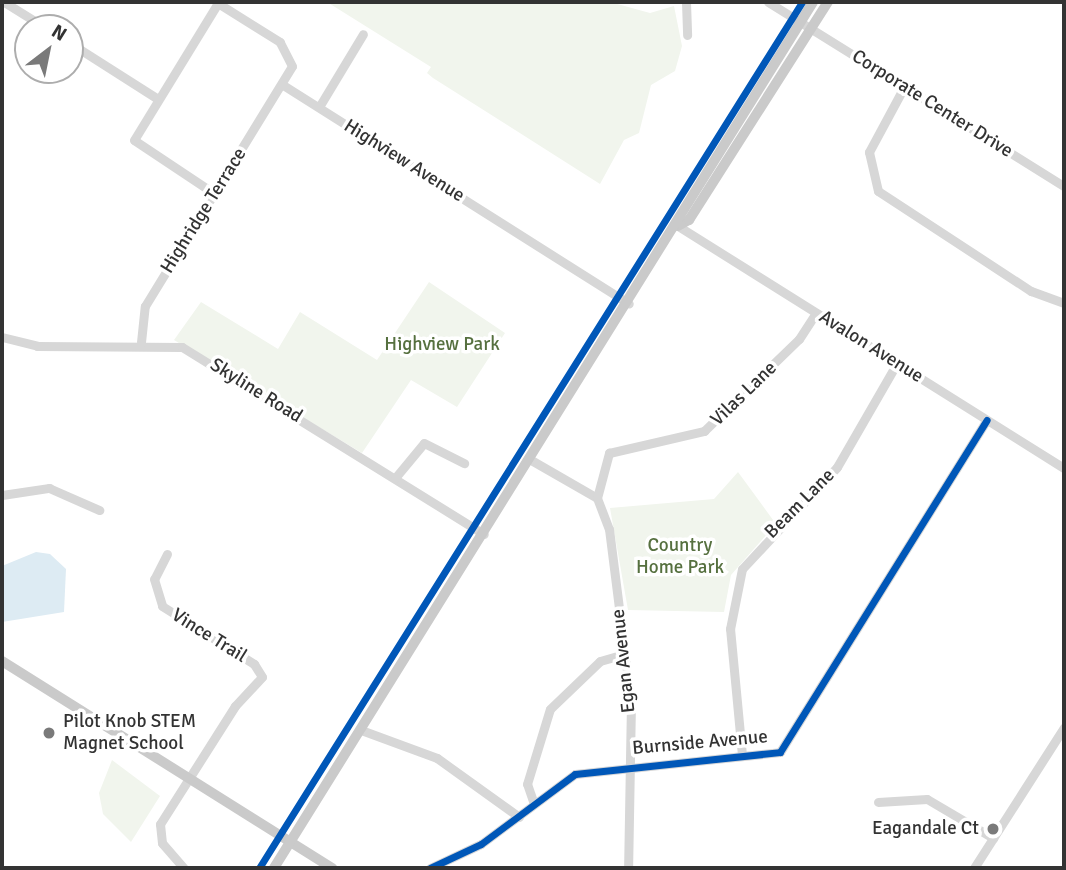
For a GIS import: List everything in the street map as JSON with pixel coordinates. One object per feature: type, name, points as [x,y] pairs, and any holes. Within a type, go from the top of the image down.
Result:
[{"type":"main road","points":[[709,178],[813,2]]},
{"type":"main road","points":[[274,868],[678,226],[828,2]]},
{"type":"main road","points":[[2,661],[332,868]]},
{"type":"street","points":[[4,2],[23,14]]},
{"type":"street","points":[[215,194],[134,140],[217,2],[286,48],[292,66],[283,85]]},
{"type":"street","points":[[686,2],[687,35]]},
{"type":"street","name":"Corporate Center Drive","points":[[768,2],[1064,186]]},
{"type":"street","points":[[320,107],[363,34]]},
{"type":"street","points":[[84,52],[158,99]]},
{"type":"street","name":"Highview Avenue","points":[[283,85],[629,304]]},
{"type":"street","name":"Highridge Terrace","points":[[141,342],[145,306],[283,85]]},
{"type":"street","points":[[904,87],[869,152],[878,191],[1031,291],[1064,303]]},
{"type":"street","name":"Avalon Avenue","points":[[678,226],[1064,468]]},
{"type":"street","name":"Vilas Lane","points":[[597,498],[609,453],[704,431],[799,340],[816,313]]},
{"type":"street","name":"Skyline Road","points":[[2,337],[37,346],[141,342],[198,355],[484,534]]},
{"type":"street","name":"Beam Lane","points":[[742,755],[730,629],[742,569],[837,467],[897,363]]},
{"type":"street","name":"Burnside Avenue","points":[[430,868],[519,817],[575,774],[626,765],[780,752],[987,420]]},
{"type":"street","points":[[395,478],[424,443],[464,463]]},
{"type":"street","points":[[531,460],[597,498]]},
{"type":"street","points":[[2,495],[49,488],[99,510]]},
{"type":"street","name":"Egan Avenue","points":[[597,498],[606,513],[631,702],[626,765],[633,847],[628,868]]},
{"type":"street","name":"Vince Trail","points":[[167,554],[154,579],[162,606],[254,664],[262,677],[234,706],[188,778]]},
{"type":"street","points":[[534,804],[527,784],[550,709],[600,661],[625,654]]},
{"type":"street","points":[[974,868],[1064,727]]},
{"type":"street","points":[[361,730],[437,758],[519,817]]},
{"type":"street","points":[[184,868],[159,832],[188,778]]},
{"type":"street","points":[[878,802],[927,799],[993,838]]},
{"type":"green space","points":[[327,2],[610,2],[650,13],[674,6],[682,46],[675,71],[651,85],[639,133],[624,140],[600,184],[433,78],[427,73],[431,67]]},
{"type":"green space","name":"Highview Park","points":[[429,282],[505,333],[457,407],[411,380],[362,453],[174,340],[201,302],[278,349],[300,312],[377,360]]},
{"type":"green space","name":"Country Home Park","points":[[738,472],[776,524],[731,575],[724,612],[628,610],[610,508],[714,499]]},
{"type":"green space","points":[[112,760],[160,796],[131,842],[103,814],[99,793]]},
{"type":"shaded area","points":[[36,552],[50,554],[66,569],[64,612],[2,622],[2,566]]},
{"type":"cycle path","points":[[259,868],[802,2]]},
{"type":"cycle path","points":[[430,868],[481,844],[575,774],[780,752],[987,420]]},
{"type":"place","name":"Pilot Knob STEM Magnet School","points":[[49,733]]},
{"type":"place","name":"Eagandale Ct","points":[[993,829]]}]
